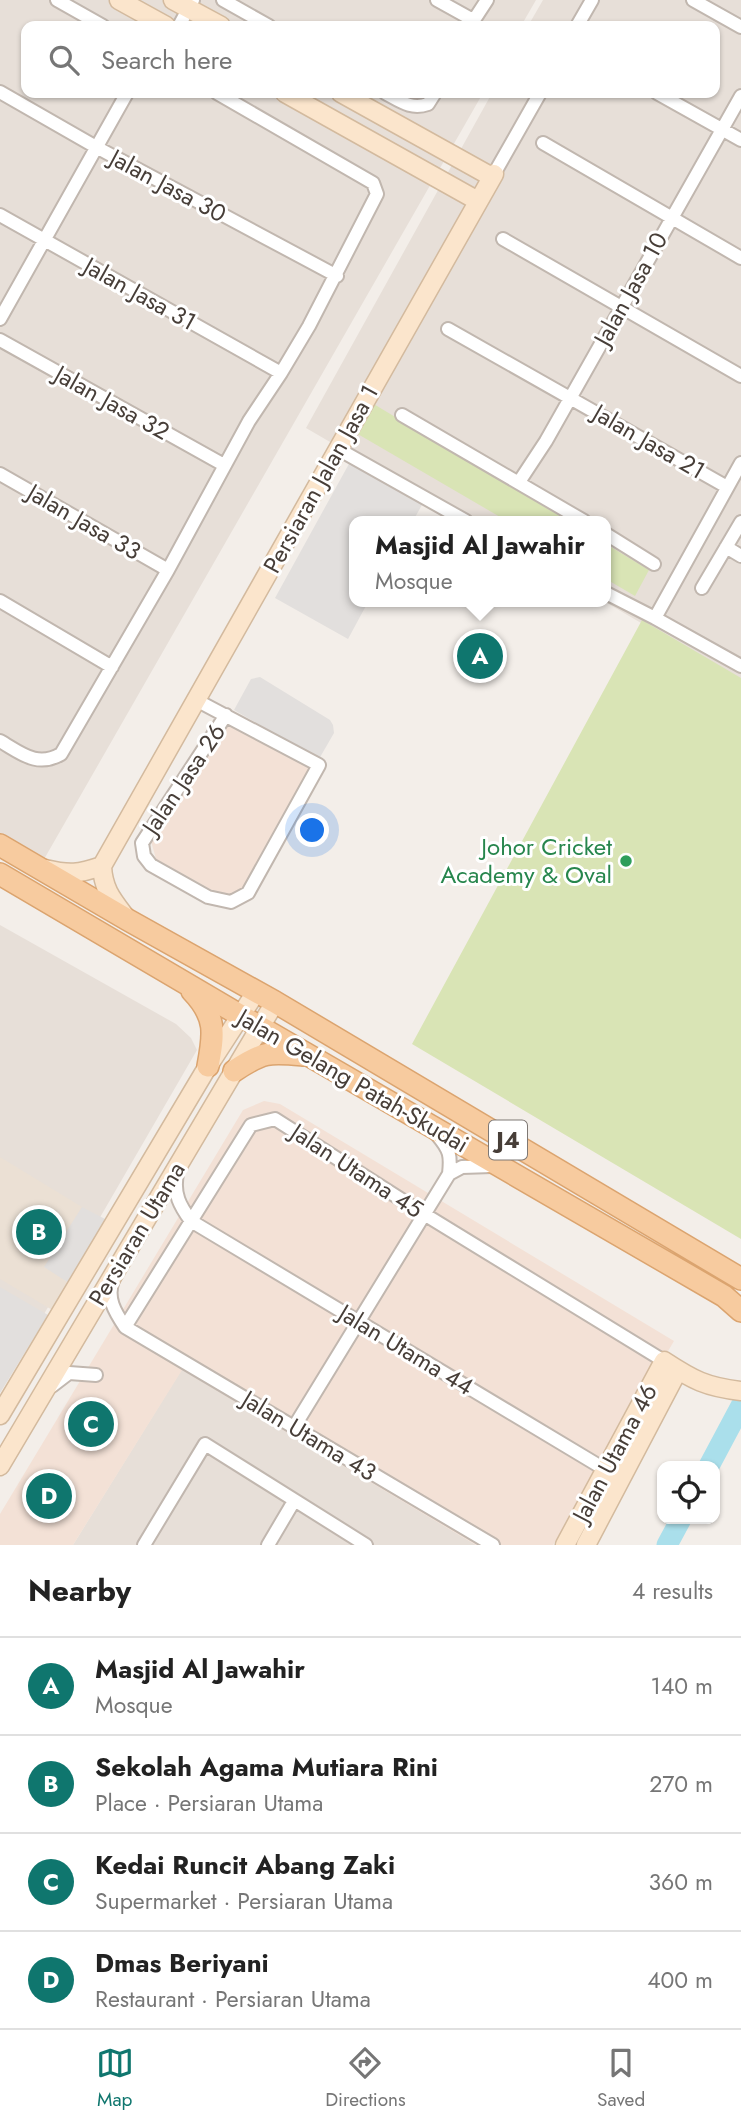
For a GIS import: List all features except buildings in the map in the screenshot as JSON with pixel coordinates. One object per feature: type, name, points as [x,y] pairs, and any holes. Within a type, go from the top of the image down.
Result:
[{"type":"main road","name":"Jalan Gelang Patah-Skudai","points":[[0,845],[265,997],[741,1279]]},
{"type":"main road","name":"Jalan Gelang Patah-Skudai","points":[[0,874],[724,1296],[741,1311]]},
{"type":"main road","points":[[182,980],[209,1012],[214,1035],[208,1066]]},
{"type":"main road","points":[[234,1071],[257,1056],[275,1053],[310,1055]]},
{"type":"street","points":[[58,0],[94,21]]},
{"type":"street","points":[[120,0],[154,21]]},
{"type":"street","points":[[223,0],[260,21]]},
{"type":"street","points":[[437,0],[468,21]]},
{"type":"street","points":[[472,21],[487,0]]},
{"type":"street","points":[[580,21],[592,0]]},
{"type":"street","points":[[694,0],[741,27]]},
{"type":"street","points":[[164,21],[181,2]]},
{"type":"street","points":[[179,21],[181,2]]},
{"type":"street","points":[[181,2],[213,21]]},
{"type":"street","name":"Jalan Jasa 30","points":[[0,92],[96,147],[337,276]]},
{"type":"street","name":"Jalan Jasa 10","points":[[519,482],[741,96]]},
{"type":"street","points":[[0,319],[124,98]]},
{"type":"street","points":[[0,741],[35,761],[55,758],[61,754],[168,570],[249,421],[281,373],[337,276],[377,194],[373,183],[226,98]]},
{"type":"street","points":[[294,98],[478,201]]},
{"type":"street","points":[[350,98],[493,175]]},
{"type":"street","points":[[394,98],[408,106],[419,107],[428,104],[432,98]]},
{"type":"street","name":"Persiaran Jalan Jasa 1","points":[[103,866],[537,98]]},
{"type":"street","points":[[666,98],[741,140]]},
{"type":"street","points":[[543,143],[741,258]]},
{"type":"street","name":"Jalan Jasa 31","points":[[0,215],[281,373]]},
{"type":"street","points":[[503,239],[741,376]]},
{"type":"street","name":"Jalan Jasa 21","points":[[448,329],[727,487]]},
{"type":"street","name":"Jalan Jasa 32","points":[[0,340],[224,466]]},
{"type":"street","points":[[402,415],[576,516]]},
{"type":"street","points":[[338,449],[457,516]]},
{"type":"street","points":[[655,618],[741,463]]},
{"type":"street","name":"Jalan Jasa 33","points":[[0,474],[168,570]]},
{"type":"street","points":[[702,588],[741,522]]},
{"type":"street","points":[[611,537],[654,564]]},
{"type":"street","points":[[726,547],[741,555]]},
{"type":"street","points":[[611,596],[741,666]]},
{"type":"street","points":[[0,601],[112,667]]},
{"type":"street","points":[[196,699],[226,715]]},
{"type":"street","name":"Jalan Jasa 26","points":[[226,715],[319,765],[248,893],[231,902],[208,897],[151,865],[144,856],[142,843],[226,715]]},
{"type":"street","points":[[39,868],[60,873],[80,873],[103,866],[103,882],[111,899],[128,920]]},
{"type":"street","name":"Persiaran Utama","points":[[0,1415],[208,1066],[241,1015],[265,997]]},
{"type":"street","name":"Persiaran Utama","points":[[0,1466],[260,1027],[265,997]]},
{"type":"street","name":"Jalan Utama 45","points":[[125,1327],[251,1125],[275,1119],[671,1366]]},
{"type":"street","points":[[293,1427],[449,1174],[450,1157],[445,1144],[429,1125]]},
{"type":"street","points":[[181,1161],[175,1185],[176,1195],[180,1207],[191,1221]]},
{"type":"street","points":[[449,1174],[462,1167],[500,1167]]},
{"type":"street","name":"Jalan Utama 44","points":[[191,1221],[613,1475]]},
{"type":"street","points":[[116,1270],[110,1287],[111,1298],[113,1309],[125,1327]]},
{"type":"street","name":"Jalan Utama 43","points":[[125,1327],[493,1545]]},
{"type":"street","points":[[671,1366],[692,1379],[719,1388],[741,1391]]},
{"type":"street","name":"Jalan Utama 46","points":[[565,1545],[613,1475],[671,1366]]},
{"type":"street","points":[[44,1393],[69,1373],[96,1375]]},
{"type":"street","points":[[144,1545],[205,1444],[366,1545]]},
{"type":"street","name":"Jalan Utama 46","points":[[586,1545],[613,1475]]},
{"type":"street","points":[[268,1545],[294,1502]]},
{"type":"shaded area","points":[[0,0],[536,0],[524,21],[21,21],[21,98],[480,98],[39,868],[0,844]]},
{"type":"shaded area","points":[[543,0],[741,0],[741,681],[611,605],[611,516],[457,516],[306,428],[489,98],[720,98],[720,21],[531,21]]},
{"type":"shaded area","points":[[350,462],[423,503],[416,516],[349,516],[349,607],[365,607],[348,639],[275,598]]},
{"type":"shaded area","points":[[260,677],[330,720],[334,733],[319,759],[234,710],[251,679]]},
{"type":"shaded area","points":[[230,719],[313,769],[244,892],[228,899],[156,859],[151,841],[220,724]]},
{"type":"shaded area","points":[[0,925],[176,1024],[191,1038],[197,1050],[0,1390]]},
{"type":"shaded area","points":[[264,1101],[280,1104],[674,1341],[553,1545],[476,1545],[182,1370],[73,1545],[0,1545],[0,1514],[243,1110]]},
{"type":"shaded area","points":[[0,1157],[82,1207],[45,1267],[69,1283],[54,1311],[0,1279]]},
{"type":"shaded area","points":[[82,1207],[107,1220],[69,1283],[44,1267]]},
{"type":"shaded area","points":[[0,1287],[48,1315],[0,1393]]},
{"type":"shaded area","points":[[182,1369],[476,1545],[73,1545]]},
{"type":"green space","points":[[372,403],[560,516],[498,516],[356,433]]},
{"type":"green space","points":[[611,547],[649,570],[635,596],[611,582]]},
{"type":"green space","name":"Johor Cricket Academy & Oval","points":[[642,620],[741,678],[741,1239],[412,1044]]},
{"type":"waterway","points":[[712,1461],[741,1406]]},
{"type":"waterway","points":[[667,1545],[678,1524]]},
{"type":"place","name":"Masjid Al Jawahir","points":[[480,656]]},
{"type":"place","name":"Johor Cricket Academy & Oval","points":[[626,861]]},
{"type":"place","name":"Sekolah Agama Mutiara Rini","points":[[39,1232]]},
{"type":"place","name":"Kedai Runcit Abang Zaki","points":[[91,1424]]},
{"type":"place","name":"Dmas Beriyani","points":[[49,1496]]}]
